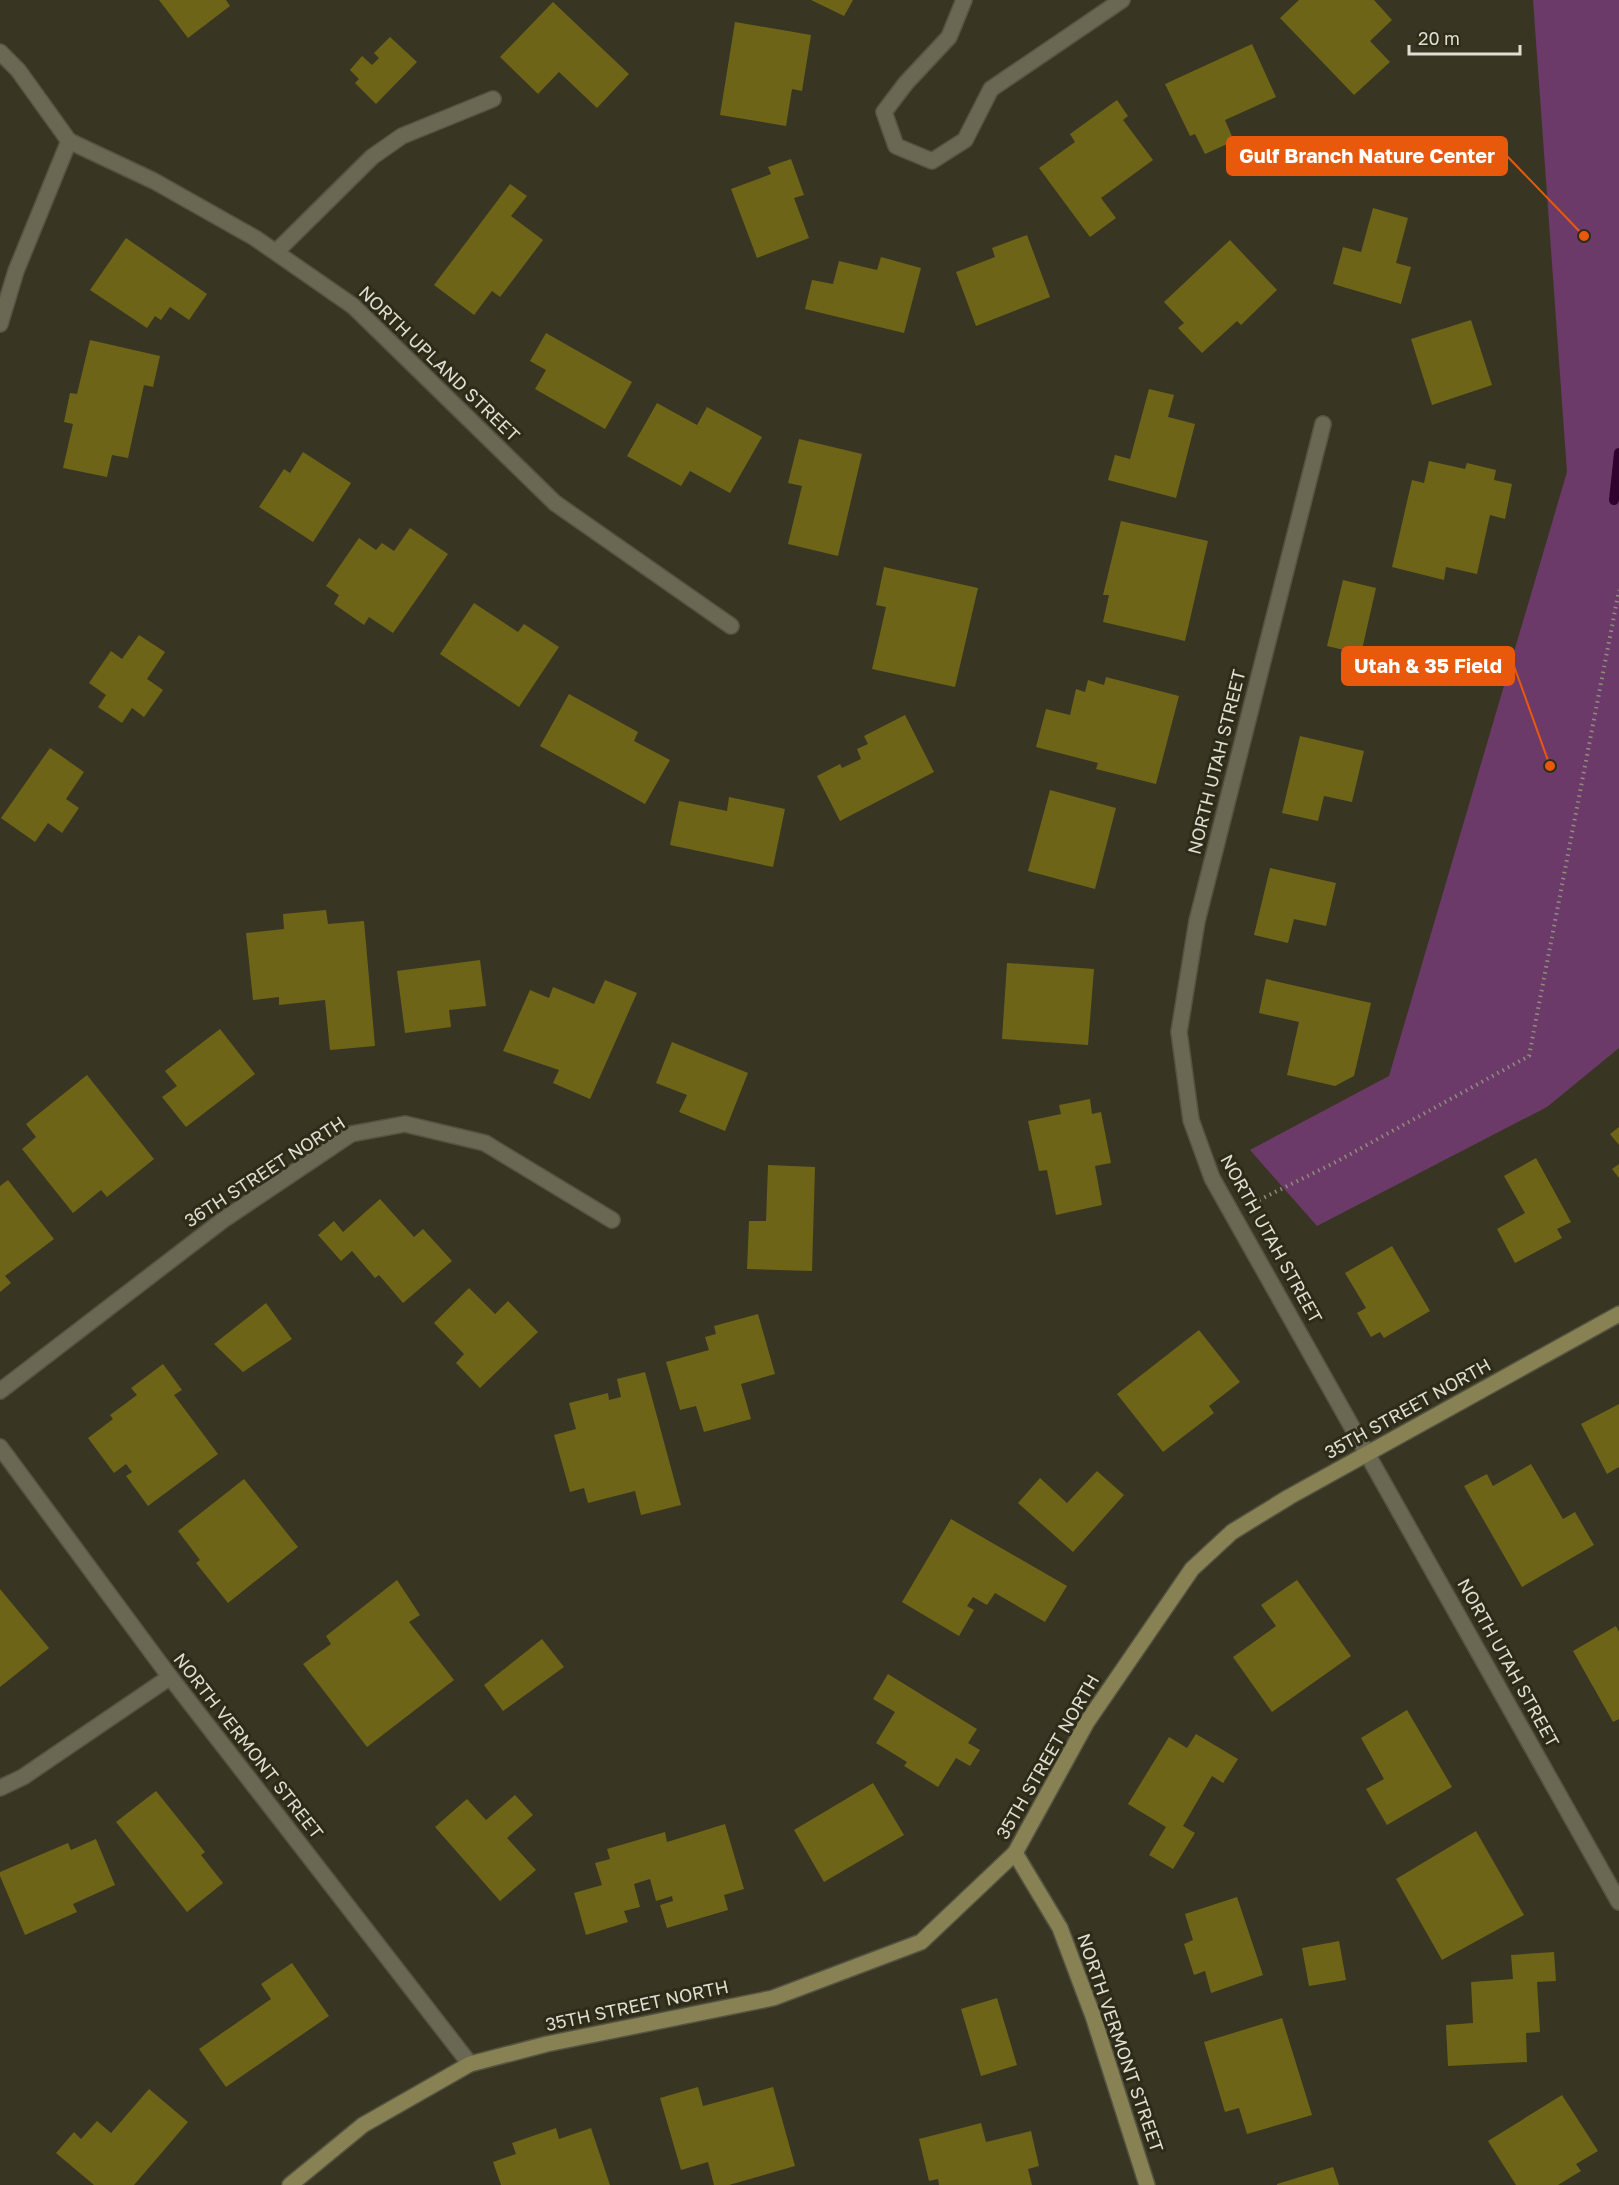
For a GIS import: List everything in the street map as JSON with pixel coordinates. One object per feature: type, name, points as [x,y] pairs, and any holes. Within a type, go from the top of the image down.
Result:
[{"type":"street","points":[[964,0],[949,37],[906,82],[884,111],[896,146],[932,161],[964,140],[991,89],[1122,0]]},
{"type":"street","points":[[0,52],[18,70],[69,141],[16,271],[0,324]]},
{"type":"street","points":[[276,252],[372,157],[402,136],[493,99]]},
{"type":"street","name":"NORTH UPLAND STREET","points":[[69,141],[154,181],[255,238],[353,306],[555,503],[731,627]]},
{"type":"street","name":"NORTH UTAH STREET","points":[[1323,424],[1197,921],[1179,1032],[1191,1120],[1212,1178],[1619,1902]]},
{"type":"street","name":"36TH STREET NORTH","points":[[0,1391],[223,1220],[351,1134],[405,1124],[485,1143],[612,1220]]},
{"type":"street","name":"35TH STREET NORTH","points":[[290,2185],[363,2125],[470,2064],[547,2044],[773,1998],[921,1942],[1015,1853],[1088,1722],[1192,1569],[1232,1532],[1289,1497],[1619,1314]]},
{"type":"street","name":"NORTH VERMONT STREET","points":[[0,1447],[170,1677],[470,2064]]},
{"type":"street","points":[[0,1788],[23,1777],[170,1677]]},
{"type":"street","name":"NORTH VERMONT STREET","points":[[1015,1853],[1060,1928],[1094,2016],[1147,2185]]},
{"type":"path","points":[[1259,1200],[1334,1163],[1529,1056],[1619,590]]},
{"type":"shaded area","points":[[1533,0],[1619,0],[1619,1048],[1547,1107],[1317,1226],[1250,1150],[1389,1076],[1567,472]]},
{"type":"building","points":[[159,0],[226,0],[230,6],[188,38]]},
{"type":"building","points":[[811,0],[853,0],[844,16]]},
{"type":"building","points":[[1299,0],[1374,0],[1392,20],[1370,41],[1390,62],[1354,95],[1280,18]]},
{"type":"building","points":[[553,2],[629,74],[597,108],[559,72],[538,94],[500,57]]},
{"type":"building","points":[[735,22],[811,35],[802,91],[792,89],[786,126],[720,115]]},
{"type":"building","points":[[390,37],[417,62],[376,104],[355,83],[359,79],[350,70],[362,56],[372,65],[379,58],[374,53]]},
{"type":"building","points":[[1252,44],[1276,97],[1225,120],[1234,141],[1205,154],[1195,134],[1190,136],[1165,84]]},
{"type":"building","points":[[1117,100],[1128,116],[1123,120],[1153,160],[1101,198],[1116,218],[1090,237],[1039,168],[1075,142],[1070,134]]},
{"type":"building","points":[[791,159],[804,195],[794,198],[809,238],[757,258],[731,189],[771,174],[768,167]]},
{"type":"building","points":[[510,184],[527,196],[511,216],[543,240],[500,297],[492,291],[474,315],[434,285]]},
{"type":"building","points":[[1373,208],[1408,218],[1396,263],[1411,267],[1401,304],[1333,284],[1343,247],[1361,252]]},
{"type":"building","points":[[1027,235],[1050,297],[976,326],[956,272],[995,257],[992,248]]},
{"type":"building","points":[[126,238],[207,294],[189,320],[170,307],[161,320],[155,316],[147,328],[90,290]]},
{"type":"building","points":[[1230,240],[1277,290],[1241,325],[1237,321],[1202,353],[1178,328],[1184,323],[1164,302]]},
{"type":"building","points":[[881,257],[921,268],[904,333],[805,309],[812,280],[833,284],[839,261],[877,270]]},
{"type":"building","points":[[1471,320],[1492,385],[1432,405],[1411,339]]},
{"type":"building","points":[[546,333],[632,382],[605,429],[535,389],[546,370],[530,361]]},
{"type":"building","points":[[90,340],[160,356],[153,387],[144,385],[128,458],[112,455],[107,477],[63,468],[73,424],[64,422],[70,393],[77,394]]},
{"type":"building","points":[[1149,389],[1174,395],[1168,417],[1195,424],[1176,498],[1108,480],[1115,455],[1130,459]]},
{"type":"building","points":[[657,403],[697,425],[707,407],[762,437],[730,493],[690,471],[681,486],[627,456]]},
{"type":"building","points":[[799,439],[862,454],[838,556],[788,544],[802,486],[788,483]]},
{"type":"building","points":[[303,452],[351,483],[313,542],[259,507],[284,469],[290,473]]},
{"type":"building","points":[[1429,461],[1465,469],[1467,463],[1496,470],[1494,480],[1512,484],[1505,519],[1490,515],[1477,574],[1446,567],[1444,580],[1392,567],[1412,480],[1424,483]]},
{"type":"building","points":[[1121,521],[1208,541],[1185,641],[1103,622],[1109,595],[1103,595]]},
{"type":"building","points":[[410,528],[448,554],[393,633],[369,617],[364,625],[334,604],[339,595],[326,586],[359,538],[376,550],[382,543],[394,551]]},
{"type":"building","points":[[884,567],[978,588],[955,687],[872,669],[886,607],[876,605]]},
{"type":"building","points":[[1343,580],[1376,588],[1361,654],[1327,646]]},
{"type":"building","points":[[474,603],[518,632],[524,624],[559,647],[519,707],[440,654]]},
{"type":"building","points":[[139,635],[165,652],[147,679],[163,690],[144,717],[132,708],[122,723],[98,707],[106,695],[89,683],[111,651],[122,659]]},
{"type":"building","points":[[1106,677],[1179,696],[1156,784],[1096,769],[1098,763],[1036,747],[1046,709],[1070,715],[1076,689],[1085,692],[1088,680],[1104,685]]},
{"type":"building","points":[[569,694],[638,732],[634,741],[670,760],[645,804],[540,746]]},
{"type":"building","points":[[905,715],[934,772],[840,821],[817,776],[840,764],[842,768],[861,759],[857,749],[868,744],[864,736]]},
{"type":"building","points":[[1300,736],[1364,751],[1352,802],[1324,796],[1318,821],[1282,813]]},
{"type":"building","points":[[50,748],[84,772],[66,799],[79,808],[62,833],[48,823],[35,842],[1,818]]},
{"type":"building","points":[[1050,790],[1116,808],[1095,889],[1028,871]]},
{"type":"building","points":[[729,797],[785,809],[773,867],[670,845],[679,801],[727,811]]},
{"type":"building","points":[[1270,868],[1336,883],[1326,926],[1294,919],[1288,943],[1254,935]]},
{"type":"building","points":[[326,910],[328,924],[364,921],[375,1046],[330,1050],[325,1000],[279,1005],[279,997],[253,1000],[246,933],[284,929],[283,914]]},
{"type":"building","points":[[480,960],[486,1006],[449,1010],[451,1027],[405,1033],[397,971]]},
{"type":"building","points":[[1007,963],[1094,969],[1088,1045],[1002,1039]]},
{"type":"building","points":[[1266,979],[1371,1003],[1354,1076],[1335,1086],[1287,1075],[1299,1022],[1259,1013]]},
{"type":"building","points":[[605,980],[637,993],[590,1099],[553,1083],[559,1070],[503,1051],[530,990],[549,998],[553,987],[594,1004]]},
{"type":"building","points":[[220,1029],[255,1074],[186,1127],[162,1097],[177,1086],[165,1071]]},
{"type":"building","points":[[672,1042],[748,1073],[725,1131],[679,1112],[687,1095],[656,1083]]},
{"type":"building","points":[[87,1075],[154,1159],[107,1197],[101,1190],[73,1213],[22,1149],[36,1137],[26,1124]]},
{"type":"building","points":[[1090,1099],[1092,1114],[1101,1112],[1111,1163],[1095,1166],[1102,1205],[1056,1215],[1047,1170],[1039,1171],[1028,1121],[1061,1114],[1059,1105]]},
{"type":"building","points":[[1619,1127],[1619,1145],[1610,1134]]},
{"type":"building","points":[[1536,1158],[1571,1222],[1557,1229],[1562,1238],[1515,1263],[1497,1229],[1525,1213],[1504,1176]]},
{"type":"building","points":[[1619,1164],[1619,1178],[1612,1169]]},
{"type":"building","points":[[768,1165],[815,1167],[812,1271],[747,1269],[749,1221],[766,1221]]},
{"type":"building","points":[[8,1180],[54,1239],[5,1276],[11,1283],[0,1292],[0,1186]]},
{"type":"building","points":[[380,1199],[414,1237],[423,1229],[452,1261],[403,1303],[379,1275],[375,1278],[352,1251],[341,1261],[318,1235],[334,1221],[343,1232]]},
{"type":"building","points":[[1392,1246],[1430,1311],[1384,1338],[1380,1332],[1371,1337],[1357,1313],[1366,1308],[1345,1273]]},
{"type":"building","points":[[469,1288],[495,1314],[508,1301],[538,1332],[480,1388],[456,1363],[464,1354],[434,1323]]},
{"type":"building","points":[[266,1303],[292,1339],[243,1372],[214,1344]]},
{"type":"building","points":[[758,1314],[775,1374],[741,1384],[751,1419],[704,1432],[696,1406],[680,1410],[666,1362],[709,1350],[705,1337],[716,1334],[714,1326]]},
{"type":"building","points":[[1199,1330],[1240,1382],[1209,1406],[1214,1413],[1163,1452],[1117,1394]]},
{"type":"building","points":[[163,1364],[182,1390],[174,1395],[218,1454],[148,1506],[126,1476],[132,1472],[126,1464],[114,1473],[88,1438],[113,1419],[110,1415],[137,1395],[131,1388]]},
{"type":"building","points":[[645,1372],[681,1505],[641,1515],[635,1491],[588,1503],[584,1488],[570,1492],[554,1435],[576,1429],[569,1403],[608,1393],[609,1400],[621,1397],[617,1379]]},
{"type":"building","points":[[1619,1404],[1619,1467],[1607,1474],[1581,1424]]},
{"type":"building","points":[[1531,1464],[1563,1519],[1575,1512],[1594,1545],[1522,1587],[1464,1486],[1487,1474],[1493,1486]]},
{"type":"building","points":[[1097,1471],[1124,1495],[1073,1552],[1018,1503],[1040,1478],[1067,1503]]},
{"type":"building","points":[[244,1479],[298,1547],[228,1603],[196,1563],[200,1560],[178,1531]]},
{"type":"building","points":[[951,1519],[1067,1586],[1045,1622],[995,1593],[987,1605],[973,1597],[967,1606],[974,1610],[959,1636],[902,1602]]},
{"type":"building","points":[[397,1580],[420,1615],[409,1622],[454,1680],[367,1747],[303,1664],[331,1644],[326,1636]]},
{"type":"building","points":[[1297,1580],[1351,1656],[1272,1712],[1233,1657],[1276,1626],[1261,1605]]},
{"type":"building","points":[[0,1589],[49,1648],[0,1687]]},
{"type":"building","points":[[1616,1626],[1619,1632],[1619,1719],[1613,1722],[1573,1651]]},
{"type":"building","points":[[542,1639],[564,1667],[503,1711],[484,1685]]},
{"type":"building","points":[[888,1674],[977,1729],[968,1743],[980,1750],[970,1766],[956,1758],[938,1787],[904,1766],[907,1762],[876,1743],[895,1712],[873,1699]]},
{"type":"building","points":[[1407,1710],[1452,1787],[1387,1825],[1366,1789],[1384,1779],[1361,1738]]},
{"type":"building","points":[[1196,1734],[1238,1759],[1223,1783],[1212,1776],[1183,1826],[1195,1833],[1173,1869],[1149,1855],[1166,1827],[1128,1804],[1169,1737],[1187,1748]]},
{"type":"building","points":[[873,1783],[904,1835],[824,1882],[794,1830]]},
{"type":"building","points":[[156,1791],[205,1852],[201,1855],[223,1883],[187,1912],[116,1822]]},
{"type":"building","points":[[515,1795],[533,1815],[507,1838],[536,1870],[500,1901],[435,1827],[467,1799],[486,1820]]},
{"type":"building","points":[[725,1824],[744,1889],[724,1895],[728,1910],[667,1928],[660,1905],[673,1901],[672,1896],[656,1901],[650,1879],[634,1884],[640,1907],[624,1911],[628,1922],[586,1935],[574,1893],[602,1885],[595,1863],[610,1859],[607,1849],[665,1832],[667,1842]]},
{"type":"building","points":[[1476,1831],[1524,1915],[1442,1960],[1396,1879]]},
{"type":"building","points":[[96,1839],[115,1885],[73,1904],[77,1912],[25,1935],[0,1872],[68,1843],[71,1850]]},
{"type":"building","points":[[1237,1897],[1263,1975],[1211,1993],[1205,1971],[1194,1975],[1184,1944],[1193,1940],[1185,1914]]},
{"type":"building","points":[[1339,1941],[1346,1980],[1309,1986],[1302,1948]]},
{"type":"building","points":[[1554,1952],[1556,1981],[1537,1982],[1540,2032],[1526,2033],[1527,2062],[1448,2066],[1446,2025],[1473,2023],[1471,1982],[1513,1979],[1511,1955]]},
{"type":"building","points":[[292,1963],[329,2016],[226,2087],[199,2049],[271,1999],[261,1984]]},
{"type":"building","points":[[997,1998],[1017,2065],[981,2076],[961,2009]]},
{"type":"building","points":[[1282,2018],[1312,2115],[1247,2134],[1239,2108],[1225,2112],[1204,2042]]},
{"type":"building","points":[[698,2087],[703,2106],[773,2087],[795,2166],[729,2185],[714,2185],[708,2162],[681,2170],[660,2098]]},
{"type":"building","points":[[149,2089],[188,2122],[134,2185],[94,2185],[56,2153],[74,2132],[81,2139],[97,2121],[111,2133]]},
{"type":"building","points":[[1562,2095],[1598,2151],[1576,2164],[1581,2171],[1558,2185],[1516,2185],[1488,2141]]},
{"type":"building","points":[[981,2123],[986,2142],[1031,2131],[1039,2166],[1028,2169],[1032,2185],[939,2185],[938,2179],[929,2181],[919,2139]]},
{"type":"building","points":[[556,2128],[559,2139],[591,2128],[610,2185],[501,2185],[493,2162],[516,2154],[512,2143]]},
{"type":"building","points":[[1333,2167],[1339,2185],[1277,2185],[1277,2184]]},
{"type":"waterway","points":[[1614,500],[1619,453]]},
{"type":"place","name":"Gulf Branch Nature Center","points":[[1584,236]]},
{"type":"place","name":"Utah & 35 Field","points":[[1550,766]]}]
